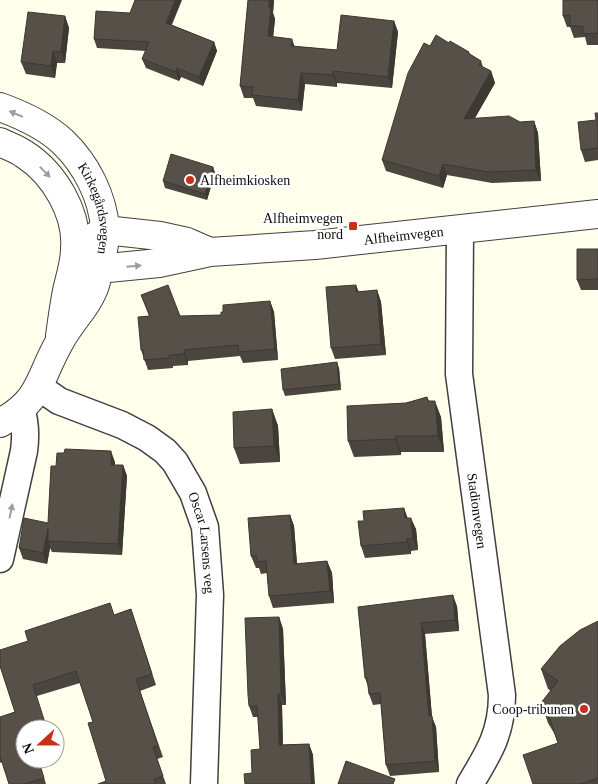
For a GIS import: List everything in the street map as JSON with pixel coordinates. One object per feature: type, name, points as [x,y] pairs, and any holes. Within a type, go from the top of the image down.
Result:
[{"type":"street","name":"Kirkegårdsvegen","points":[[0,108],[30,120],[52,134],[74,155],[84,168],[98,198],[105,230],[104,244],[94,286],[82,309],[59,343],[39,387],[11,416]]},
{"type":"street","name":"Kirkegårdsvegen","points":[[0,142],[24,154],[51,179],[60,192],[73,227],[75,249],[59,343]]},
{"type":"street","name":"Alfheimvegen","points":[[98,269],[159,264],[210,252],[314,245],[598,214]]},
{"type":"street","points":[[98,269],[91,265],[75,249],[105,230]]},
{"type":"street","name":"Alfheimvegen","points":[[105,230],[160,236],[187,242],[210,252]]},
{"type":"street","name":"Stadionvegen","points":[[460,230],[459,374],[502,696],[502,711],[495,740],[470,784]]},
{"type":"street","name":"Oscar Larsens veg","points":[[39,387],[59,401],[122,425],[147,438],[165,451],[175,462],[193,493],[205,527],[210,595],[204,784]]},
{"type":"street","points":[[0,559],[26,434],[24,418],[11,416]]},
{"type":"building","points":[[135,0],[175,0],[166,23],[214,42],[199,77],[177,68],[176,72],[142,59],[149,42],[94,39],[96,11],[130,13]]},
{"type":"building","points":[[248,0],[269,0],[269,8],[271,8],[268,36],[292,39],[291,46],[337,50],[341,15],[394,21],[388,77],[333,71],[333,75],[301,73],[298,100],[252,95],[253,87],[240,86]]},
{"type":"building","points":[[563,0],[598,0],[598,33],[583,34],[583,26],[570,26],[570,15],[563,16]]},
{"type":"building","points":[[28,12],[65,16],[61,52],[53,51],[51,66],[21,62]]},
{"type":"building","points":[[436,35],[469,52],[481,61],[479,65],[491,71],[464,119],[509,116],[520,122],[534,121],[536,170],[488,172],[443,164],[439,176],[382,160],[408,73],[424,43],[430,46]]},
{"type":"building","points":[[595,113],[598,113],[598,148],[581,150],[578,122],[596,120]]},
{"type":"building","name":"Alfheimkiosken","points":[[171,154],[213,167],[205,194],[163,181]]},
{"type":"building","points":[[577,249],[598,249],[598,279],[577,280]]},
{"type":"building","points":[[168,285],[180,316],[221,315],[223,305],[270,301],[275,349],[239,352],[238,345],[184,350],[184,354],[169,355],[169,358],[144,360],[143,350],[141,350],[138,317],[150,316],[141,295]]},
{"type":"building","points":[[356,285],[356,292],[377,290],[381,344],[331,348],[326,287]]},
{"type":"building","points":[[337,362],[339,384],[283,390],[281,369]]},
{"type":"building","points":[[427,397],[428,401],[435,401],[438,436],[395,436],[395,439],[348,441],[347,406],[406,403]]},
{"type":"building","points":[[272,409],[274,446],[234,448],[233,412]]},
{"type":"building","points":[[65,449],[111,451],[111,465],[123,465],[118,544],[48,541],[48,528],[43,553],[19,548],[24,518],[48,523],[51,466],[56,466],[57,453],[64,453]]},
{"type":"building","points":[[404,508],[405,518],[411,518],[413,539],[407,539],[407,542],[361,546],[358,521],[364,521],[363,511]]},
{"type":"building","points":[[290,515],[294,564],[327,561],[330,591],[269,596],[266,561],[257,562],[257,556],[251,556],[248,518]]},
{"type":"building","points":[[453,595],[455,620],[421,623],[429,716],[432,716],[435,761],[386,765],[380,693],[369,694],[367,678],[365,678],[358,607]]},
{"type":"building","points":[[110,603],[114,615],[131,609],[152,674],[136,679],[158,746],[153,747],[163,776],[154,779],[155,784],[98,784],[106,781],[88,723],[93,722],[76,671],[33,685],[44,719],[15,719],[15,769],[41,769],[44,778],[24,784],[9,784],[0,756],[0,717],[15,712],[0,666],[0,650],[28,641],[25,631]]},
{"type":"building","points":[[279,617],[281,694],[278,694],[279,745],[309,744],[311,784],[245,784],[244,774],[252,773],[251,750],[260,749],[257,706],[249,706],[245,618]]},
{"type":"building","name":"Coop-tribunen","points":[[598,621],[598,778],[581,784],[533,784],[523,755],[558,743],[549,716],[541,703],[558,681],[541,669],[560,646],[580,630]]},
{"type":"building","points":[[346,761],[395,779],[393,784],[338,784]]},
{"type":"place","name":"Alfheimkiosken","points":[[190,180]]},
{"type":"place","name":"Alfheimvegen nord","points":[[353,226]]},
{"type":"place","name":"Coop-tribunen","points":[[584,709]]}]
